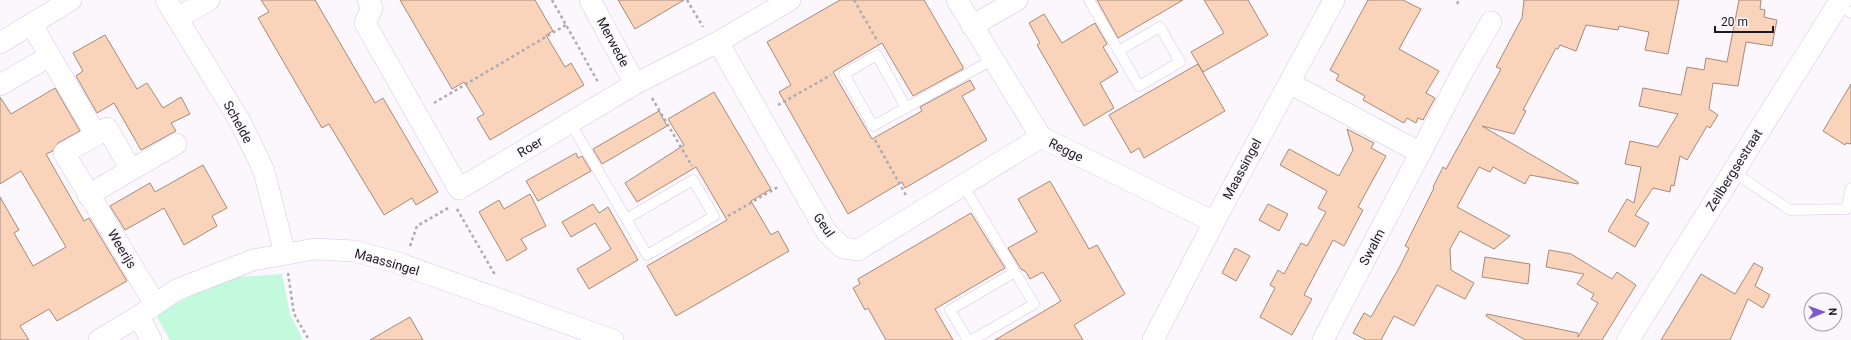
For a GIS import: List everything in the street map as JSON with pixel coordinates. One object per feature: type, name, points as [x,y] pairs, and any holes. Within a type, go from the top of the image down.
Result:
[{"type":"street","points":[[0,43],[71,0]]},
{"type":"street","name":"Schelde","points":[[166,0],[241,123],[264,171],[285,254]]},
{"type":"street","points":[[177,18],[209,0]]},
{"type":"street","name":"Roer","points":[[368,0],[372,8],[365,23],[459,188],[638,82],[715,43],[790,0]]},
{"type":"street","name":"Merwede","points":[[590,0],[638,82]]},
{"type":"street","name":"Regge","points":[[957,0],[992,60],[1041,138],[1214,222]]},
{"type":"street","points":[[972,26],[1017,0]]},
{"type":"street","name":"Maassingel","points":[[1153,340],[1214,222],[1334,0]]},
{"type":"street","name":"Zeilbergsestraat","points":[[1628,340],[1733,172],[1843,6]]},
{"type":"street","name":"Swalm","points":[[1323,340],[1463,71],[1491,22]]},
{"type":"street","points":[[32,25],[96,135]]},
{"type":"street","name":"Geul","points":[[715,43],[760,115],[827,233],[843,248],[858,250],[1041,138]]},
{"type":"street","points":[[0,85],[50,56]]},
{"type":"street","points":[[1289,83],[1421,153]]},
{"type":"street","name":"Weerijs","points":[[131,170],[107,128],[64,153],[155,304]]},
{"type":"street","points":[[88,195],[176,144]]},
{"type":"street","name":"Maassingel","points":[[99,340],[139,316],[176,290],[253,260],[315,249],[354,251],[404,265],[613,340]]},
{"type":"street","points":[[139,316],[152,340]]},
{"type":"lane","points":[[1089,0],[1118,51],[1139,86],[1180,62],[1160,27],[1118,51]]},
{"type":"lane","points":[[906,108],[877,55],[844,74],[873,126],[906,108],[992,60]]},
{"type":"lane","points":[[570,122],[626,219],[647,255],[714,216],[693,180],[626,219]]},
{"type":"lane","points":[[1733,172],[1790,210],[1846,209],[1851,188]]},
{"type":"lane","points":[[964,185],[1034,304],[972,340]]},
{"type":"lane","points":[[968,340],[950,310],[1015,272]]},
{"type":"path","points":[[552,0],[608,100]]},
{"type":"path","points":[[687,0],[715,43]]},
{"type":"path","points":[[854,0],[880,46],[877,55]]},
{"type":"path","points":[[1457,4],[1459,0]]},
{"type":"path","points":[[416,114],[566,25]]},
{"type":"path","points":[[760,115],[835,72],[844,74]]},
{"type":"path","points":[[638,82],[695,171],[693,180]]},
{"type":"path","points":[[873,126],[874,139],[917,214]]},
{"type":"path","points":[[714,216],[722,220],[795,177]]},
{"type":"path","points":[[404,265],[417,226],[455,205],[494,273],[487,295]]},
{"type":"path","points":[[285,254],[294,314],[309,340]]},
{"type":"green space","points":[[282,274],[290,314],[303,340],[170,340],[158,319],[158,313],[204,289],[238,277]]},
{"type":"building","points":[[261,0],[315,0],[375,103],[383,98],[438,192],[416,205],[412,198],[384,215],[329,124],[322,128],[258,18],[269,12]]},
{"type":"building","points":[[400,0],[535,0],[553,31],[546,35],[565,67],[571,63],[584,85],[490,140],[477,118],[484,114],[464,82],[452,89]]},
{"type":"building","points":[[618,0],[684,0],[635,29]]},
{"type":"building","points":[[840,0],[924,0],[963,67],[963,69],[913,96],[882,43],[833,72],[872,139],[922,111],[920,107],[970,80],[975,89],[962,96],[987,140],[905,188],[902,182],[848,214],[779,92],[791,85],[767,42]]},
{"type":"building","points":[[1097,0],[1183,0],[1118,38]]},
{"type":"building","points":[[1204,0],[1248,0],[1268,35],[1203,72],[1191,52],[1224,33]]},
{"type":"building","points":[[1368,0],[1403,0],[1421,9],[1399,49],[1439,71],[1426,93],[1435,98],[1423,120],[1418,118],[1416,123],[1407,118],[1404,123],[1363,100],[1365,96],[1336,80],[1339,75],[1330,70]]},
{"type":"building","points":[[1524,0],[1679,0],[1668,54],[1645,50],[1649,32],[1619,26],[1618,30],[1586,25],[1576,51],[1560,45],[1558,49],[1556,48],[1523,110],[1526,111],[1514,134],[1482,126],[1578,182],[1578,184],[1530,175],[1525,184],[1493,167],[1490,172],[1479,167],[1457,207],[1510,236],[1494,249],[1460,231],[1450,249],[1451,270],[1474,283],[1465,299],[1437,285],[1414,326],[1394,316],[1381,340],[1366,340],[1353,333],[1364,313],[1371,317],[1398,270],[1409,248],[1405,246],[1443,167],[1446,169],[1501,69],[1496,67],[1522,18]]},
{"type":"building","points":[[1739,0],[1761,0],[1760,9],[1765,10],[1764,17],[1777,20],[1772,46],[1746,42],[1738,86],[1713,83],[1709,109],[1718,115],[1710,128],[1707,126],[1687,160],[1680,156],[1674,186],[1671,185],[1670,192],[1653,188],[1635,215],[1649,223],[1635,247],[1608,231],[1627,199],[1634,203],[1641,167],[1625,164],[1630,141],[1658,147],[1678,114],[1639,106],[1643,88],[1681,95],[1687,67],[1704,70],[1706,58],[1727,62]]},
{"type":"building","points":[[1044,14],[1062,43],[1095,23],[1107,44],[1103,47],[1118,72],[1100,83],[1114,108],[1084,126],[1037,45],[1040,43],[1029,23]]},
{"type":"building","points":[[105,35],[137,89],[147,83],[163,108],[181,97],[190,114],[171,123],[176,131],[141,150],[114,103],[97,113],[76,76],[83,71],[73,53]]},
{"type":"building","points":[[1198,64],[1225,111],[1144,158],[1139,148],[1131,153],[1109,115]]},
{"type":"building","points":[[1851,84],[1851,144],[1846,143],[1845,145],[1823,131]]},
{"type":"building","points":[[55,88],[80,131],[58,143],[53,151],[46,154],[84,221],[89,218],[127,281],[57,321],[49,309],[20,326],[29,340],[0,340],[0,197],[19,230],[14,233],[33,266],[66,247],[21,171],[0,184],[0,97],[11,114]]},
{"type":"building","points":[[714,92],[771,189],[751,201],[771,235],[778,231],[789,251],[676,316],[647,266],[727,220],[696,167],[637,202],[625,183],[684,145],[668,119]]},
{"type":"building","points":[[659,111],[667,126],[602,164],[593,149]]},
{"type":"building","points":[[1347,129],[1374,143],[1371,148],[1386,156],[1358,207],[1363,210],[1344,246],[1333,240],[1304,295],[1312,299],[1292,335],[1260,317],[1275,288],[1270,285],[1278,270],[1284,274],[1301,243],[1307,246],[1326,212],[1318,208],[1327,191],[1280,165],[1289,149],[1339,176],[1353,150]]},
{"type":"building","points":[[576,153],[578,158],[582,156],[591,171],[538,201],[526,181]]},
{"type":"building","points":[[203,165],[227,208],[212,216],[217,226],[184,245],[164,208],[125,230],[110,206],[150,183],[155,192]]},
{"type":"building","points":[[1050,181],[1089,249],[1097,245],[1125,294],[1074,325],[1083,340],[995,340],[1061,301],[1043,272],[1030,279],[1026,272],[1021,269],[1008,248],[1037,232],[1018,199]]},
{"type":"building","points":[[530,194],[546,226],[521,239],[527,249],[507,261],[479,212],[499,200],[504,209]]},
{"type":"building","points":[[593,204],[599,213],[608,207],[638,260],[589,289],[577,269],[611,249],[595,223],[571,237],[562,222]]},
{"type":"building","points":[[1268,204],[1288,214],[1279,231],[1259,220]]},
{"type":"building","points":[[971,213],[1005,268],[935,309],[953,340],[886,340],[868,308],[865,310],[853,288],[860,284],[858,279]]},
{"type":"building","points":[[1235,248],[1250,256],[1236,281],[1222,273]]},
{"type":"building","points":[[1549,250],[1571,254],[1612,279],[1617,272],[1636,285],[1602,340],[1525,340],[1486,316],[1487,314],[1578,333],[1578,337],[1598,303],[1591,299],[1594,294],[1577,284],[1584,274],[1546,267]]},
{"type":"building","points":[[1485,257],[1530,264],[1528,284],[1482,277]]},
{"type":"building","points":[[1754,263],[1763,268],[1755,286],[1770,295],[1763,308],[1748,299],[1730,340],[1661,340],[1701,274],[1735,294]]},
{"type":"building","points":[[410,317],[423,340],[370,340]]}]
